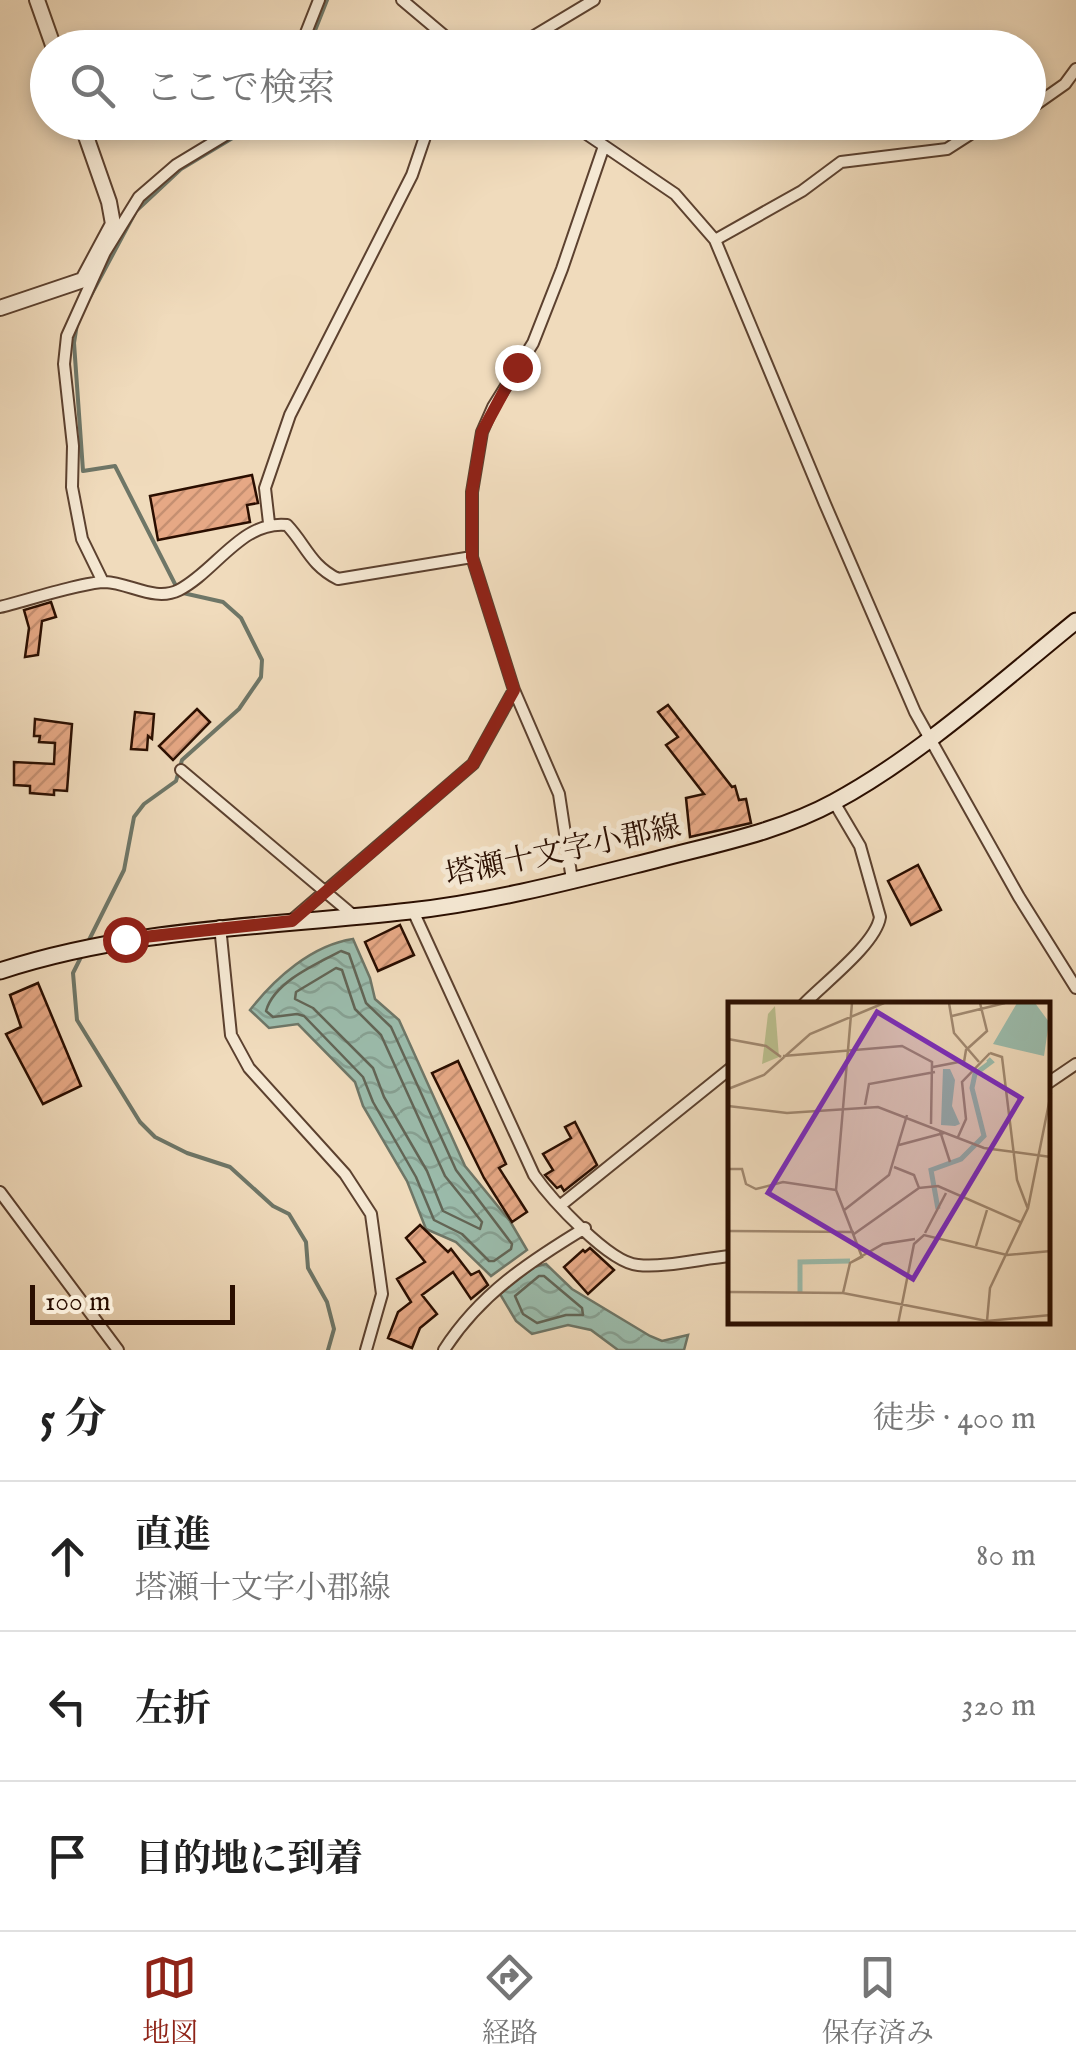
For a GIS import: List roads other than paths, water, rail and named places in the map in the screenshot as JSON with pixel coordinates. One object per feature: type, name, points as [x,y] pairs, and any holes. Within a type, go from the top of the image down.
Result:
[{"type":"main road","name":"塔瀬十文字小郡線","points":[[0,971],[125,939],[220,926],[414,910],[572,880],[756,834],[834,802],[929,740],[1076,621]]},
{"type":"street","points":[[37,0],[48,30]]},
{"type":"street","points":[[307,30],[319,0]]},
{"type":"street","points":[[402,0],[438,30]]},
{"type":"street","points":[[544,30],[594,0]]},
{"type":"street","points":[[1046,97],[1065,84],[1076,69]]},
{"type":"street","points":[[87,140],[113,224],[67,336],[64,364],[82,539],[103,582]]},
{"type":"street","points":[[0,308],[83,280],[140,197],[176,164],[217,140]]},
{"type":"street","points":[[269,522],[265,488],[290,415],[412,175],[424,140]]},
{"type":"street","points":[[596,140],[675,194],[716,240],[824,504],[929,740],[1076,988]]},
{"type":"street","points":[[716,240],[802,191],[840,162],[947,149],[961,140]]},
{"type":"street","points":[[572,880],[558,794],[514,690],[472,557],[472,492],[482,432],[533,343],[604,146]]},
{"type":"street","points":[[0,607],[103,582],[166,596],[194,581],[234,545],[269,522],[286,524],[304,552],[338,578],[472,557]]},
{"type":"street","points":[[292,921],[473,764],[514,690]]},
{"type":"street","points":[[181,770],[354,916]]},
{"type":"street","points":[[805,1002],[879,927],[880,917],[860,846],[834,802]]},
{"type":"street","points":[[414,910],[534,1176],[548,1196],[611,1254],[638,1266],[728,1256]]},
{"type":"street","points":[[220,926],[231,1035],[237,1052],[345,1174],[372,1214],[382,1294],[366,1350]]},
{"type":"street","points":[[1051,1081],[1076,1064]]},
{"type":"street","points":[[561,1205],[728,1070]]},
{"type":"street","points":[[0,1192],[118,1350]]},
{"type":"street","points":[[444,1350],[465,1318],[515,1271],[585,1228]]},
{"type":"water","points":[[353,939],[375,999],[399,1020],[465,1166],[510,1221],[527,1250],[491,1276],[456,1242],[426,1229],[407,1181],[363,1106],[355,1082],[298,1024],[269,1028],[250,1010],[271,986],[309,956]]},
{"type":"water","points":[[546,1264],[572,1289],[650,1336],[662,1341],[688,1335],[684,1350],[618,1350],[591,1330],[568,1325],[532,1334],[516,1321],[500,1294],[534,1267]]},
{"type":"waterway","points":[[315,30],[327,0]]},
{"type":"waterway","points":[[90,297],[136,211],[181,169],[229,140]]},
{"type":"waterway","points":[[77,324],[74,343],[83,471],[115,466],[176,586]]},
{"type":"waterway","points":[[87,944],[124,870],[134,817],[144,804],[176,781],[182,760],[239,709],[261,677],[262,660],[241,618],[223,602],[183,593]]},
{"type":"waterway","points":[[81,957],[73,973],[77,1020],[140,1122],[155,1137],[230,1167],[273,1206],[289,1214],[306,1242],[308,1268],[327,1302],[334,1329],[328,1350]]}]
